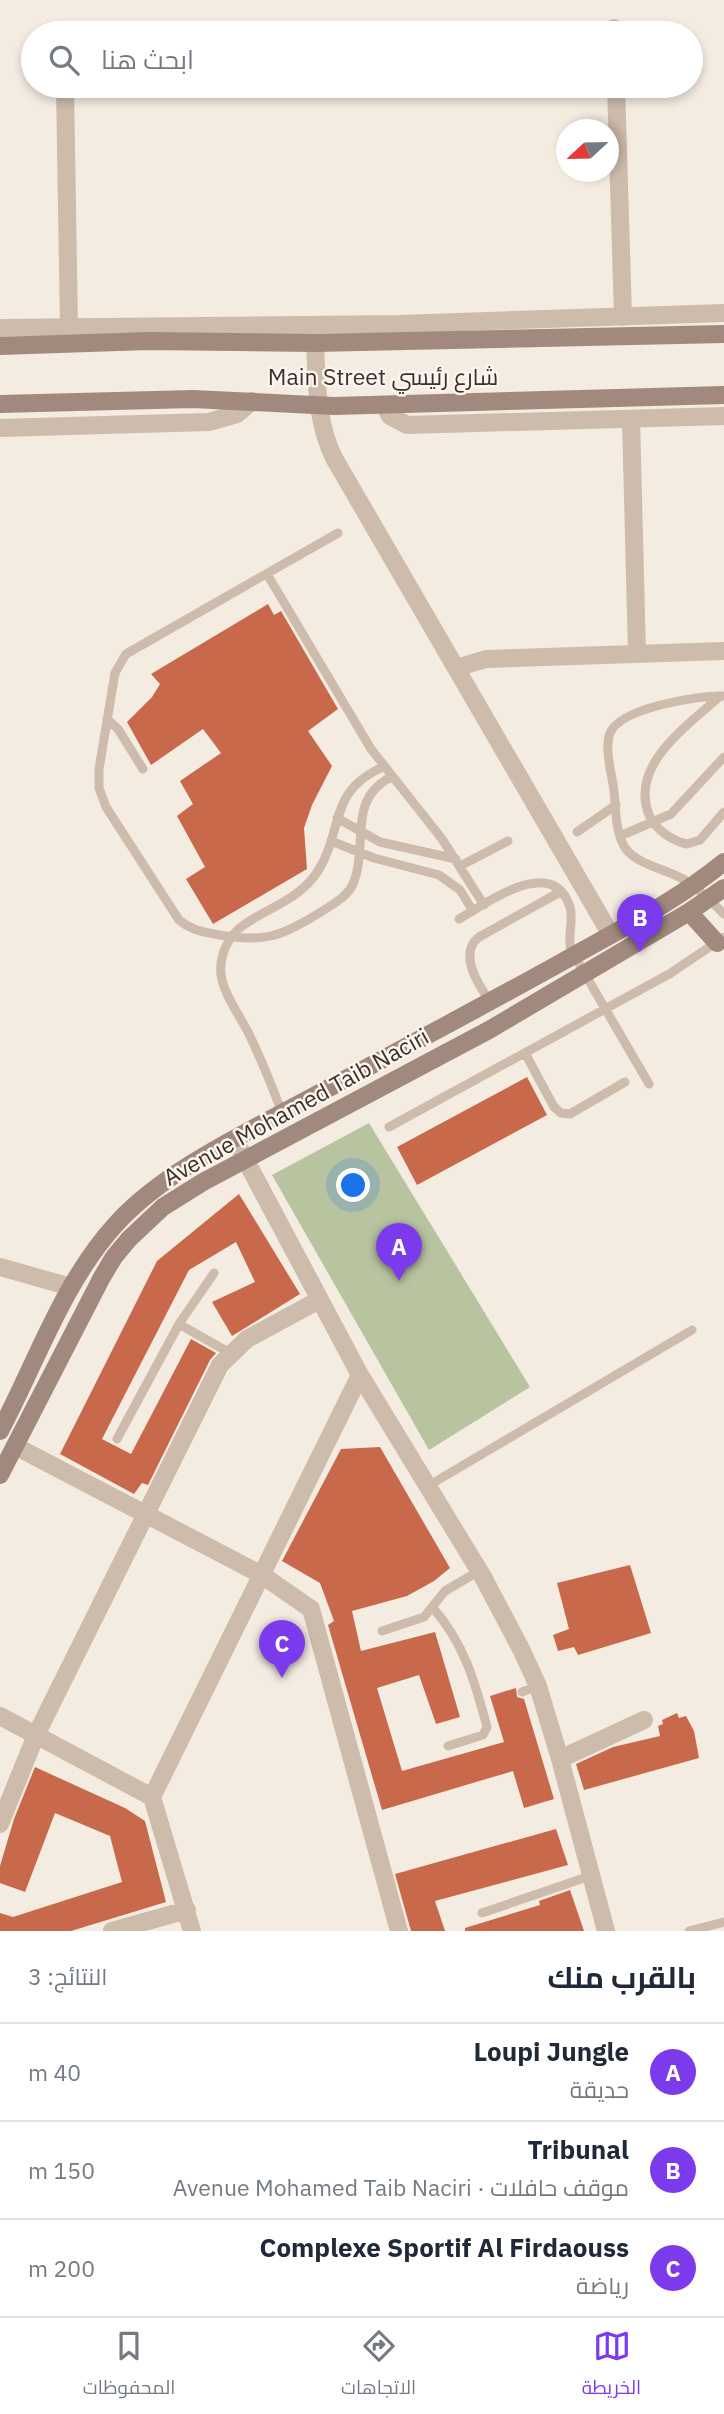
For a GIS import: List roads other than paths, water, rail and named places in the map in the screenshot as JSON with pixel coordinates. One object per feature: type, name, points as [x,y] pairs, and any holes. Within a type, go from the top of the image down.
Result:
[{"type":"street","points":[[65,98],[69,327]]},
{"type":"street","points":[[616,98],[623,317]]},
{"type":"street","points":[[0,328],[399,324],[724,313]]},
{"type":"street","name":"Main Street شارع رئيسي","points":[[0,346],[148,341],[315,343],[724,334]]},
{"type":"street","points":[[315,343],[317,406],[334,458],[611,935]]},
{"type":"street","name":"Main Street شارع رئيسي","points":[[0,404],[193,398],[317,406],[724,395]]},
{"type":"street","points":[[0,428],[209,422],[237,414],[252,401]]},
{"type":"street","points":[[384,405],[395,421],[407,425],[724,416]]},
{"type":"street","points":[[631,419],[637,654]]},
{"type":"street","points":[[456,668],[486,659],[724,651]]},
{"type":"street","name":"Avenue Mohamed Taib Naciri","points":[[0,1431],[71,1287],[100,1242],[134,1205],[172,1176],[282,1112],[611,935],[692,886],[724,862]]},
{"type":"street","name":"Avenue Mohamed Taib Naciri","points":[[0,1475],[102,1277],[129,1239],[154,1215],[182,1194],[489,1030],[709,900],[724,888]]},
{"type":"street","points":[[689,912],[720,940]]},
{"type":"street","points":[[235,1140],[360,1375],[503,1612],[530,1689],[560,1759],[606,1931]]},
{"type":"street","points":[[0,1267],[71,1287]]},
{"type":"street","points":[[0,1825],[36,1735],[220,1365],[247,1339],[318,1300]]},
{"type":"street","points":[[192,1931],[152,1797],[360,1375]]},
{"type":"street","points":[[15,1446],[262,1575],[306,1605],[313,1614],[395,1930]]},
{"type":"street","points":[[0,1716],[152,1797]]},
{"type":"street","points":[[560,1759],[644,1720]]},
{"type":"street","points":[[112,1931],[187,1910]]},
{"type":"lane","points":[[338,533],[126,654],[115,674],[98,779],[106,807],[179,920],[194,930],[253,939],[275,936],[295,927],[342,898],[354,882],[362,817],[368,798],[378,785],[391,777]]},
{"type":"lane","points":[[267,573],[359,731],[383,767],[458,863],[485,905]]},
{"type":"lane","points":[[722,696],[705,695],[627,716],[615,724],[608,746],[620,836],[625,847],[633,855],[692,886],[724,914]]},
{"type":"lane","points":[[722,696],[661,751],[652,763],[647,777],[646,798],[653,823],[677,841],[692,844],[700,840],[724,812]]},
{"type":"lane","points":[[107,719],[118,729],[143,769]]},
{"type":"lane","points":[[620,836],[671,814],[724,757]]},
{"type":"lane","points":[[282,1112],[262,1062],[222,981],[223,955],[232,937],[245,924],[288,901],[309,884],[323,861],[341,806],[362,778],[383,767]]},
{"type":"lane","points":[[577,832],[616,805]]},
{"type":"lane","points":[[337,818],[391,845],[458,863],[508,841]]},
{"type":"lane","points":[[331,841],[359,853],[447,878],[460,890],[473,911]]},
{"type":"lane","points":[[459,919],[529,883],[546,884],[560,892],[570,907],[572,919],[569,944],[574,955],[649,1084]]},
{"type":"lane","points":[[490,1001],[472,969],[471,946],[479,937],[560,892]]},
{"type":"lane","points":[[389,1128],[671,973],[720,940]]},
{"type":"lane","points":[[525,1053],[554,1107],[561,1113],[570,1114],[625,1082]]},
{"type":"lane","points":[[117,1439],[179,1324],[214,1273]]},
{"type":"lane","points":[[179,1324],[230,1353]]},
{"type":"lane","points":[[428,1486],[692,1330]]},
{"type":"lane","points":[[382,1632],[424,1616],[445,1591],[480,1571]]},
{"type":"lane","points":[[433,1608],[449,1626],[461,1646],[486,1727],[485,1732],[448,1746]]},
{"type":"lane","points":[[481,1708],[493,1704]]},
{"type":"lane","points":[[482,1913],[590,1876]]},
{"type":"lane","points":[[689,1931],[724,1922]]},
{"type":"place","name":"Tribunal","points":[[640,952]]},
{"type":"place","name":"Loupi Jungle","points":[[399,1281]]},
{"type":"place","name":"Complexe Sportif Al Firdaouss","points":[[282,1678]]}]
